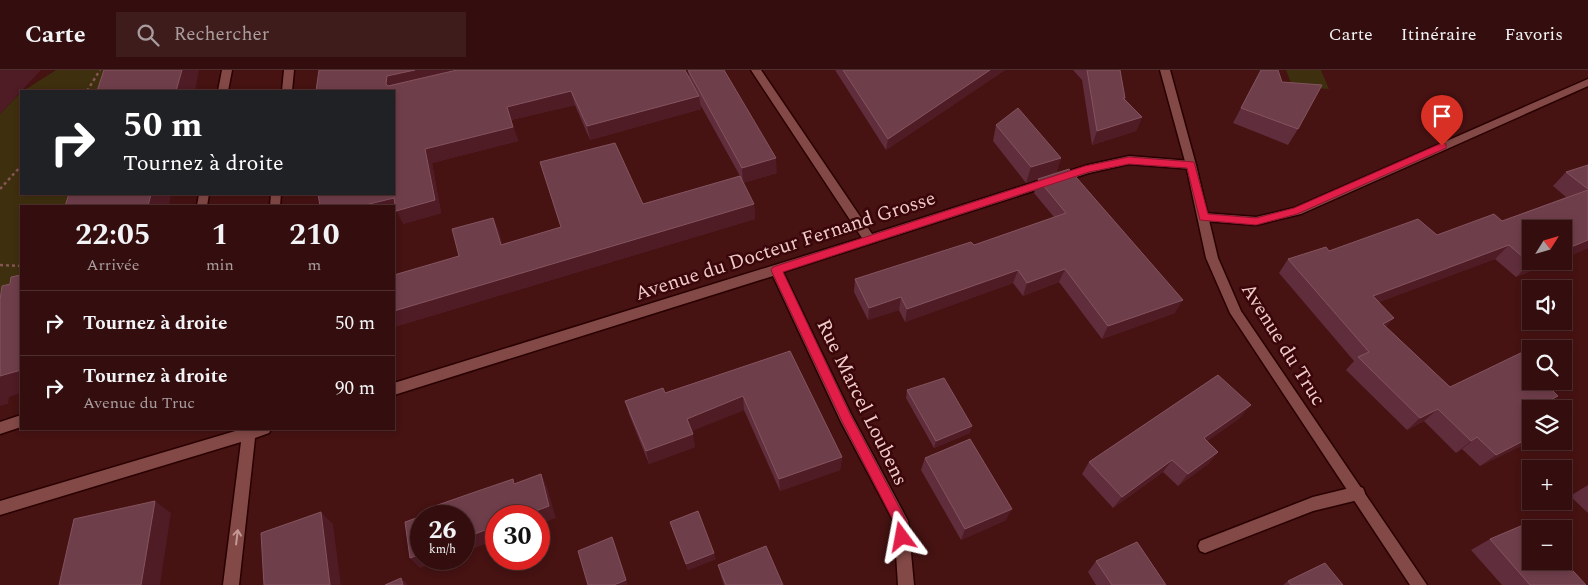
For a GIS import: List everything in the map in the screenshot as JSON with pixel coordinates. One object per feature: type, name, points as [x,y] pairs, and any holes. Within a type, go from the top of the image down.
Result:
[{"type":"street","points":[[223,90],[227,70]]},
{"type":"street","points":[[287,90],[289,70]]},
{"type":"street","points":[[756,70],[869,239]]},
{"type":"street","name":"Avenue du Truc","points":[[1165,70],[1191,164],[1212,258],[1236,313],[1419,585]]},
{"type":"street","points":[[1204,217],[1256,222],[1297,211],[1588,82]]},
{"type":"street","name":"Avenue du Docteur Fernand Grosse","points":[[395,389],[776,270],[1088,169],[1129,160],[1191,164]]},
{"type":"street","name":"Rue Marcel Loubens","points":[[776,270],[846,418],[901,522],[906,585]]},
{"type":"street","points":[[0,428],[20,421]]},
{"type":"street","points":[[0,508],[249,431],[231,585]]},
{"type":"street","points":[[1205,546],[1314,504],[1358,493]]},
{"type":"path","points":[[88,90],[100,70]]},
{"type":"path","points":[[0,189],[20,167]]},
{"type":"path","points":[[0,265],[20,266]]},
{"type":"shaded area","points":[[56,70],[127,70],[120,90],[25,90]]},
{"type":"shaded area","points":[[1286,70],[1321,70],[1329,89],[1292,86]]},
{"type":"shaded area","points":[[20,93],[20,195],[91,195],[88,205],[20,205],[20,305],[0,330],[0,114]]},
{"type":"building","points":[[104,70],[182,70],[176,90],[97,90]]},
{"type":"building","points":[[319,70],[415,70],[387,76],[386,84],[388,86],[457,70],[685,70],[699,96],[587,126],[571,91],[507,107],[513,127],[425,149],[435,200],[396,211],[394,198],[365,205],[320,205],[318,195],[395,195],[395,90],[316,90]]},
{"type":"building","points":[[688,70],[724,70],[776,158],[742,168]]},
{"type":"building","points":[[843,70],[990,70],[888,139]]},
{"type":"building","points":[[1087,70],[1120,70],[1125,98],[1123,98],[1142,117],[1097,131]]},
{"type":"building","points":[[1261,70],[1278,70],[1282,82],[1322,85],[1298,129],[1241,108]]},
{"type":"building","points":[[1018,108],[1061,158],[1031,167],[996,125]]},
{"type":"building","points":[[615,143],[643,204],[740,176],[754,204],[395,311],[395,275],[459,256],[452,229],[493,218],[501,245],[561,227],[540,162]]},
{"type":"building","points":[[1588,165],[1588,189],[1566,172]]},
{"type":"building","points":[[1069,169],[1183,300],[1108,326],[1065,269],[1027,283],[1018,270],[907,309],[901,297],[869,308],[855,279],[971,242],[974,245],[1066,213],[1038,179]]},
{"type":"building","points":[[1588,190],[1588,240],[1572,247],[1572,220],[1522,220],[1522,256],[1509,245],[1373,296],[1394,318],[1383,324],[1450,387],[1522,352],[1522,390],[1552,390],[1558,396],[1550,400],[1522,400],[1522,442],[1496,455],[1477,437],[1471,441],[1438,409],[1420,418],[1358,357],[1369,352],[1288,259],[1326,247],[1329,251],[1418,219],[1437,235],[1494,214],[1502,221]]},
{"type":"building","points":[[69,195],[151,195],[148,205],[65,205]]},
{"type":"building","points":[[20,275],[20,370],[0,376],[0,300],[2,286],[10,284],[11,277]]},
{"type":"building","points":[[790,351],[842,457],[779,479],[743,396],[687,419],[693,434],[646,451],[625,401],[663,388],[665,393]]},
{"type":"building","points":[[1218,375],[1251,405],[1204,438],[1218,452],[1188,474],[1172,460],[1122,497],[1089,462]]},
{"type":"building","points":[[944,378],[972,426],[936,441],[907,390]]},
{"type":"building","points":[[970,439],[1012,509],[965,529],[925,458]]},
{"type":"building","points":[[541,474],[549,505],[485,505],[485,530],[475,534],[475,505],[438,505],[513,479],[514,484]]},
{"type":"building","points":[[155,501],[141,585],[59,585],[74,519]]},
{"type":"building","points":[[698,511],[714,553],[686,564],[670,522]]},
{"type":"building","points":[[321,512],[330,585],[264,585],[261,533]]},
{"type":"building","points":[[410,520],[410,558],[405,522]]},
{"type":"building","points":[[1522,526],[1522,570],[1572,570],[1586,585],[1530,585],[1490,539]]},
{"type":"building","points":[[612,537],[626,580],[614,585],[588,585],[578,551]]},
{"type":"building","points":[[1137,542],[1166,585],[1112,585],[1096,561]]},
{"type":"building","points":[[766,546],[783,585],[726,585],[718,565]]},
{"type":"building","points":[[1325,563],[1343,585],[1291,585],[1288,581]]},
{"type":"building","points":[[401,578],[403,585],[385,585]]},
{"type":"route","points":[[902,537],[901,522],[846,418],[776,270],[1088,169],[1129,160],[1191,164],[1204,217],[1256,222],[1297,211],[1442,146]]}]
